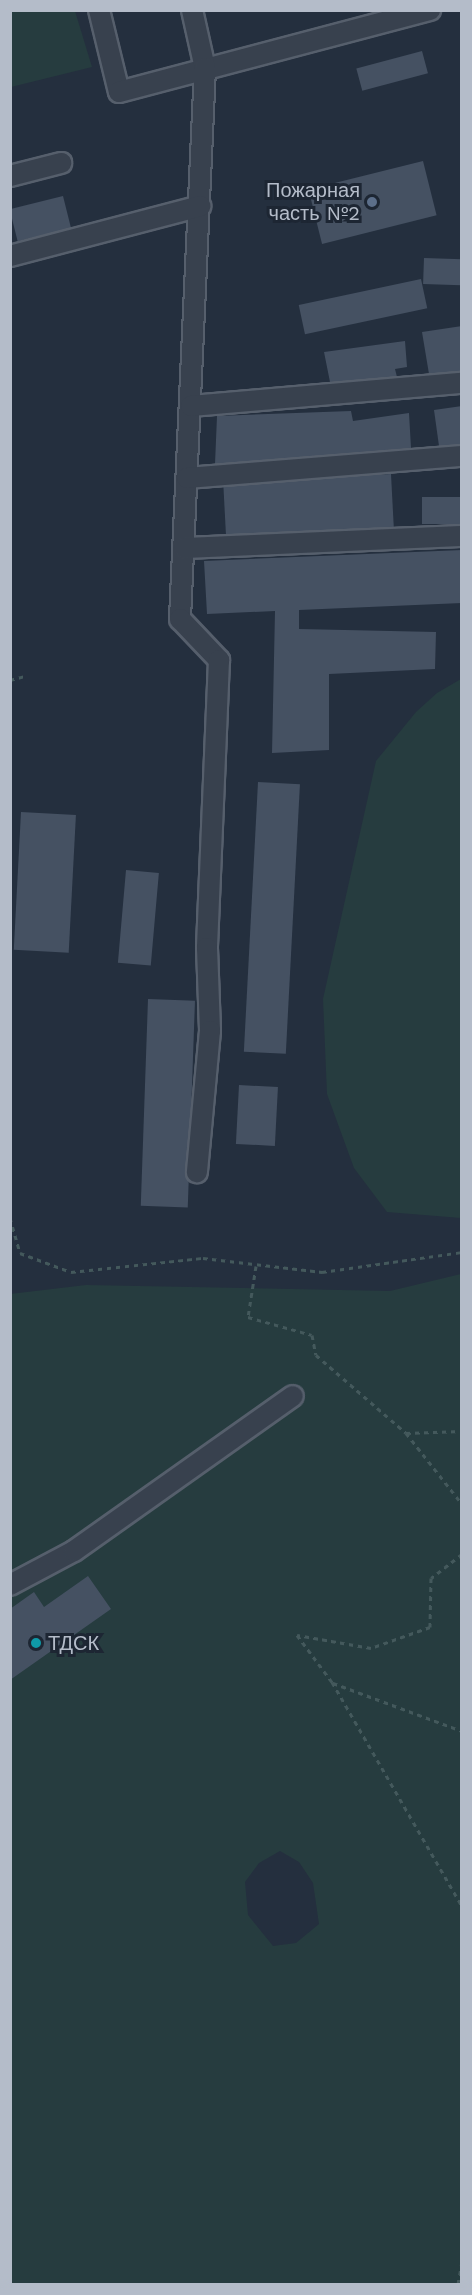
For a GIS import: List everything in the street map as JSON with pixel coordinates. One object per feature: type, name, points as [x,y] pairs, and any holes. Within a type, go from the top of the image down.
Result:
[{"type":"street","points":[[99,10],[119,92],[430,10]]},
{"type":"street","points":[[192,10],[205,68],[201,206],[180,619],[219,660],[207,948],[210,1031],[197,1172]]},
{"type":"street","points":[[10,176],[61,163]]},
{"type":"street","points":[[10,256],[201,206]]},
{"type":"street","points":[[191,406],[462,383]]},
{"type":"street","points":[[187,478],[462,456]]},
{"type":"street","points":[[184,548],[462,536]]},
{"type":"street","points":[[10,1585],[74,1551],[293,1396]]},
{"type":"path","points":[[10,680],[25,676]]},
{"type":"path","points":[[10,1218],[20,1253],[71,1272],[203,1258],[322,1272],[462,1252]]},
{"type":"path","points":[[256,1266],[248,1317],[312,1335],[316,1354],[406,1433],[462,1504]]},
{"type":"path","points":[[406,1433],[462,1431]]},
{"type":"path","points":[[462,1554],[431,1578],[430,1627],[371,1648],[297,1635],[332,1682],[462,1906]]},
{"type":"path","points":[[332,1682],[462,1731]]},
{"type":"path","points":[[458,2284],[462,2262]]},
{"type":"green space","points":[[10,11],[75,11],[92,67],[11,87]]},
{"type":"green space","points":[[461,679],[461,1218],[387,1212],[354,1168],[327,1094],[323,999],[376,761],[416,712],[437,693]]},
{"type":"green space","points":[[461,1274],[461,2284],[11,2284],[10,1294],[86,1285],[390,1291]],"holes":[[[280,1851],[299,1862],[313,1883],[319,1924],[296,1943],[273,1946],[248,1915],[245,1882],[259,1863]]]},
{"type":"building","points":[[422,51],[428,73],[362,91],[356,69]]},
{"type":"building","name":"Пожарная часть №2","points":[[423,161],[437,215],[322,244],[309,190]]},
{"type":"building","points":[[63,196],[71,228],[18,241],[10,209]]},
{"type":"building","points":[[424,258],[462,259],[461,285],[423,284]]},
{"type":"building","points":[[421,279],[427,308],[305,334],[299,305]]},
{"type":"building","points":[[462,326],[462,371],[429,374],[422,332]]},
{"type":"building","points":[[405,341],[407,367],[395,369],[397,377],[330,382],[324,352]]},
{"type":"building","points":[[462,406],[462,444],[439,446],[434,410]]},
{"type":"building","points":[[351,411],[353,421],[409,413],[411,448],[215,464],[217,416]]},
{"type":"building","points":[[391,474],[394,527],[226,536],[223,483]]},
{"type":"building","points":[[422,497],[462,497],[462,524],[422,524]]},
{"type":"building","points":[[462,550],[462,603],[299,610],[299,629],[436,632],[435,669],[329,674],[329,750],[272,753],[275,611],[207,614],[204,561]]},
{"type":"building","points":[[258,782],[300,784],[286,1054],[244,1052]]},
{"type":"building","points":[[21,812],[76,815],[69,953],[14,950]]},
{"type":"building","points":[[126,870],[159,873],[151,966],[118,963]]},
{"type":"building","points":[[148,999],[195,1001],[188,1208],[141,1206]]},
{"type":"building","points":[[239,1085],[278,1087],[275,1146],[236,1144]]},
{"type":"building","name":"ТДСК","points":[[88,1576],[111,1609],[10,1680],[10,1609],[34,1592],[44,1607]]},
{"type":"place","name":"Пожарная часть №2","points":[[372,202]]},
{"type":"place","name":"ТДСК","points":[[36,1643]]}]
